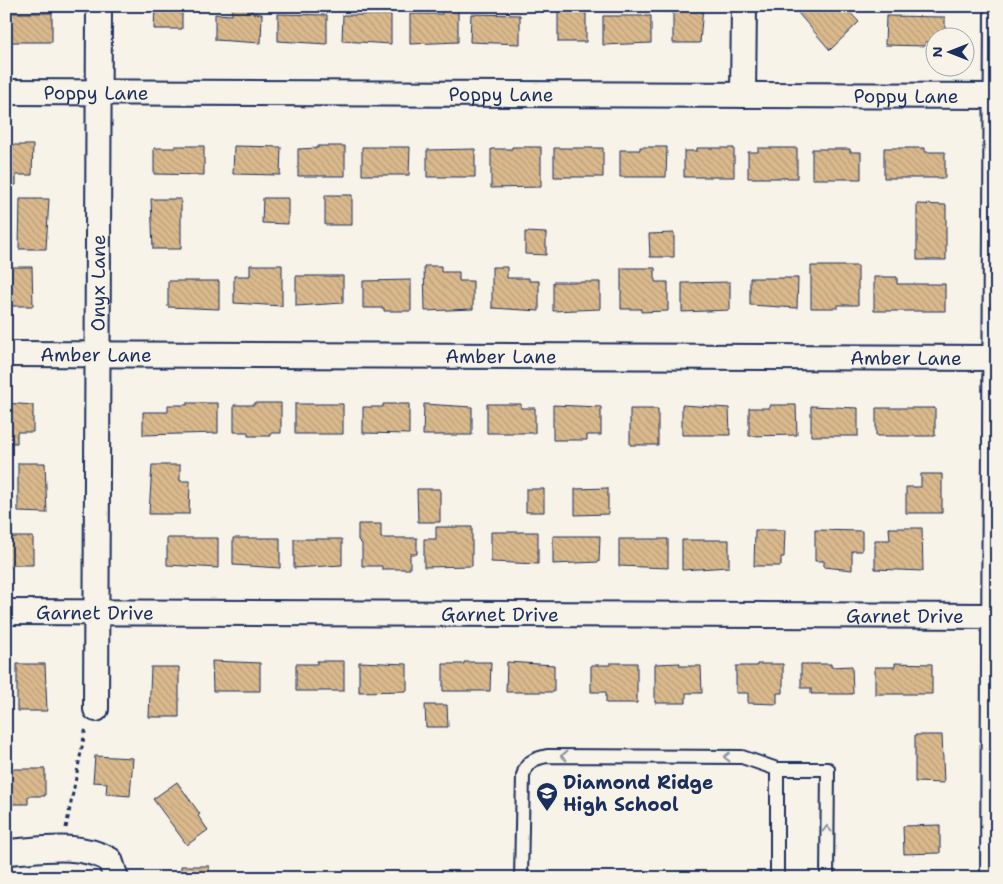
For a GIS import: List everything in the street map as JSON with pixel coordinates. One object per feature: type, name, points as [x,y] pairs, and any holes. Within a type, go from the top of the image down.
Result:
[{"type":"street","name":"Onyx Lane","points":[[96,709],[99,6]]},
{"type":"street","points":[[743,95],[744,6]]},
{"type":"street","points":[[993,878],[997,6]]},
{"type":"street","name":"Poppy Lane","points":[[6,92],[997,96]]},
{"type":"street","name":"Amber Lane","points":[[6,354],[996,358]]},
{"type":"street","name":"Garnet Drive","points":[[6,612],[994,616]]},
{"type":"street","points":[[6,852],[62,848],[94,851],[113,869]]},
{"type":"lane","points":[[522,878],[523,776],[528,764],[539,758],[742,757],[777,769],[828,770],[827,878]]},
{"type":"lane","points":[[777,769],[777,878]]},
{"type":"path","points":[[62,848],[89,712],[96,709]]},
{"type":"building","points":[[152,6],[182,6],[182,29],[154,29],[155,7]]},
{"type":"building","points":[[232,6],[252,6],[252,13],[262,14],[261,43],[215,40],[215,14],[232,15]]},
{"type":"building","points":[[442,6],[458,6],[458,42],[410,44],[410,14],[442,14]]},
{"type":"building","points":[[558,6],[586,6],[586,42],[558,42]]},
{"type":"building","points":[[673,6],[703,6],[700,43],[673,43]]},
{"type":"building","points":[[792,6],[844,6],[859,22],[830,50]]},
{"type":"building","points":[[6,13],[52,13],[52,42],[6,42]]},
{"type":"building","points":[[278,14],[327,15],[327,44],[278,41]]},
{"type":"building","points":[[471,14],[520,15],[520,44],[470,42]]},
{"type":"building","points":[[343,15],[391,15],[391,44],[342,41]]},
{"type":"building","points":[[603,16],[651,16],[651,43],[603,45]]},
{"type":"building","points":[[886,16],[945,17],[945,28],[926,28],[925,46],[885,45]]},
{"type":"building","points":[[6,145],[33,145],[32,175],[16,175],[16,185],[6,185]]},
{"type":"building","points":[[175,146],[204,146],[204,175],[154,174],[154,148],[175,148]]},
{"type":"building","points":[[234,146],[281,147],[280,175],[233,174]]},
{"type":"building","points":[[318,146],[345,146],[345,176],[298,176],[298,149],[318,148]]},
{"type":"building","points":[[362,147],[410,147],[409,175],[362,175]]},
{"type":"building","points":[[512,147],[541,147],[541,187],[491,188],[491,149],[512,149]]},
{"type":"building","points":[[640,147],[667,147],[666,177],[620,177],[620,150],[640,150]]},
{"type":"building","points":[[554,148],[603,148],[603,177],[554,177]]},
{"type":"building","points":[[697,148],[734,148],[734,177],[684,177],[684,151],[697,151]]},
{"type":"building","points":[[758,148],[797,148],[797,178],[748,178],[748,152],[758,152]]},
{"type":"building","points":[[884,148],[925,148],[925,152],[945,152],[945,178],[884,178]]},
{"type":"building","points":[[475,149],[475,177],[427,177],[427,150]]},
{"type":"building","points":[[812,149],[850,149],[850,152],[861,152],[861,179],[812,179]]},
{"type":"building","points":[[325,195],[352,195],[352,225],[325,225]]},
{"type":"building","points":[[263,198],[288,198],[288,224],[262,223]]},
{"type":"building","points":[[20,199],[49,199],[46,249],[19,249]]},
{"type":"building","points":[[151,199],[181,199],[181,249],[153,249]]},
{"type":"building","points":[[917,204],[946,205],[946,260],[917,260]]},
{"type":"building","points":[[525,232],[546,233],[546,255],[525,254]]},
{"type":"building","points":[[674,233],[674,257],[650,257],[649,234]]},
{"type":"building","points":[[250,265],[282,265],[282,306],[234,303],[234,276],[250,276]]},
{"type":"building","points":[[424,266],[441,266],[441,272],[459,272],[459,281],[473,281],[473,309],[425,311]]},
{"type":"building","points":[[811,266],[858,266],[858,305],[838,305],[838,308],[811,308]]},
{"type":"building","points":[[8,267],[32,267],[33,306],[8,306],[6,309]]},
{"type":"building","points":[[492,267],[507,267],[507,278],[529,278],[529,281],[539,281],[539,311],[492,308]]},
{"type":"building","points":[[621,268],[655,268],[655,282],[668,282],[668,311],[641,312],[641,309],[621,309]]},
{"type":"building","points":[[296,276],[343,276],[343,303],[296,306]]},
{"type":"building","points":[[874,277],[897,277],[897,284],[945,284],[945,311],[874,311]]},
{"type":"building","points":[[750,278],[798,278],[797,308],[750,305]]},
{"type":"building","points":[[411,280],[411,311],[384,311],[384,308],[363,308],[363,281]]},
{"type":"building","points":[[168,281],[219,281],[219,309],[168,307]]},
{"type":"building","points":[[553,282],[600,282],[600,309],[553,311]]},
{"type":"building","points":[[730,282],[730,310],[682,312],[682,283]]},
{"type":"building","points":[[6,403],[33,405],[33,432],[17,432],[17,443],[6,443]]},
{"type":"building","points":[[187,403],[218,403],[218,433],[143,435],[143,412],[168,412],[168,405],[187,405]]},
{"type":"building","points":[[254,403],[281,403],[281,433],[271,433],[271,436],[248,436],[248,432],[234,432],[234,405],[254,405]]},
{"type":"building","points":[[295,404],[343,404],[343,434],[295,434]]},
{"type":"building","points":[[383,404],[409,404],[409,434],[363,433],[363,407],[383,407]]},
{"type":"building","points":[[424,404],[472,407],[472,435],[423,435]]},
{"type":"building","points":[[487,404],[521,404],[521,408],[535,408],[535,433],[487,433]]},
{"type":"building","points":[[553,405],[601,407],[601,435],[587,435],[587,440],[553,440]]},
{"type":"building","points":[[682,405],[729,408],[730,435],[682,435]]},
{"type":"building","points":[[770,405],[796,405],[797,435],[749,436],[749,408],[770,408]]},
{"type":"building","points":[[811,406],[858,408],[858,436],[811,436]]},
{"type":"building","points":[[876,408],[935,408],[935,436],[876,436]]},
{"type":"building","points":[[630,409],[658,409],[658,445],[630,445]]},
{"type":"building","points":[[18,463],[45,463],[47,513],[18,512]]},
{"type":"building","points":[[152,465],[180,465],[180,481],[190,481],[189,514],[149,514]]},
{"type":"building","points":[[921,474],[942,474],[942,513],[906,513],[906,487],[921,487]]},
{"type":"building","points":[[608,488],[608,514],[575,515],[575,489]]},
{"type":"building","points":[[417,489],[440,489],[440,522],[418,522]]},
{"type":"building","points":[[526,489],[544,489],[544,512],[526,512]]},
{"type":"building","points":[[358,524],[381,524],[381,538],[417,538],[417,554],[410,554],[410,569],[382,569],[382,566],[362,566],[362,544],[358,540]]},
{"type":"building","points":[[436,527],[472,527],[472,566],[424,567],[424,539],[436,539]]},
{"type":"building","points":[[889,528],[922,528],[923,571],[875,569],[875,540],[890,540]]},
{"type":"building","points":[[755,530],[785,530],[784,557],[781,557],[781,566],[754,566]]},
{"type":"building","points":[[815,530],[862,531],[862,551],[852,551],[852,570],[824,567],[824,561],[815,561]]},
{"type":"building","points":[[491,532],[538,532],[538,564],[491,562]]},
{"type":"building","points":[[553,536],[600,536],[599,562],[553,564]]},
{"type":"building","points":[[6,537],[33,537],[33,565],[12,565],[12,567],[6,567]]},
{"type":"building","points":[[167,538],[218,538],[218,568],[167,565]]},
{"type":"building","points":[[233,538],[280,538],[280,568],[233,565]]},
{"type":"building","points":[[294,539],[342,539],[342,565],[294,568]]},
{"type":"building","points":[[619,539],[668,539],[668,568],[619,566]]},
{"type":"building","points":[[682,540],[729,540],[729,567],[682,570]]},
{"type":"building","points":[[212,661],[260,663],[260,691],[213,691]]},
{"type":"building","points":[[317,661],[344,661],[344,691],[296,691],[296,664],[317,664]]},
{"type":"building","points":[[359,662],[407,664],[407,691],[359,692]]},
{"type":"building","points":[[464,662],[491,662],[490,691],[443,691],[443,664],[464,664]]},
{"type":"building","points":[[507,662],[554,665],[554,692],[506,692]]},
{"type":"building","points":[[610,663],[637,663],[637,703],[606,703],[606,692],[591,692],[591,665],[610,665]]},
{"type":"building","points":[[680,663],[680,666],[701,666],[702,693],[686,693],[686,703],[655,703],[655,664]]},
{"type":"building","points":[[895,663],[932,664],[932,694],[875,694],[875,667],[895,667]]},
{"type":"building","points":[[17,664],[45,664],[47,711],[17,711]]},
{"type":"building","points":[[757,664],[783,664],[783,693],[777,693],[777,704],[748,703],[748,693],[736,693],[736,666],[757,666]]},
{"type":"building","points":[[801,664],[831,664],[831,667],[852,666],[853,694],[811,694],[811,688],[801,688]]},
{"type":"building","points":[[151,667],[179,667],[179,717],[149,717]]},
{"type":"building","points":[[425,705],[447,705],[448,727],[426,727]]},
{"type":"building","points":[[915,735],[942,735],[944,783],[915,782]]},
{"type":"building","points":[[95,756],[133,758],[130,796],[106,794],[107,783],[93,782]]},
{"type":"building","points":[[6,769],[45,769],[45,796],[28,796],[28,804],[6,804]]},
{"type":"building","points":[[177,782],[200,814],[198,816],[208,830],[187,845],[153,799]]},
{"type":"building","points":[[940,825],[940,853],[904,854],[903,826]]},
{"type":"building","points":[[181,866],[209,866],[209,878],[181,878]]},
{"type":"building","points":[[914,874],[942,874],[942,878],[914,878]]},
{"type":"place","name":"Diamond Ridge High School","points":[[547,812]]}]
